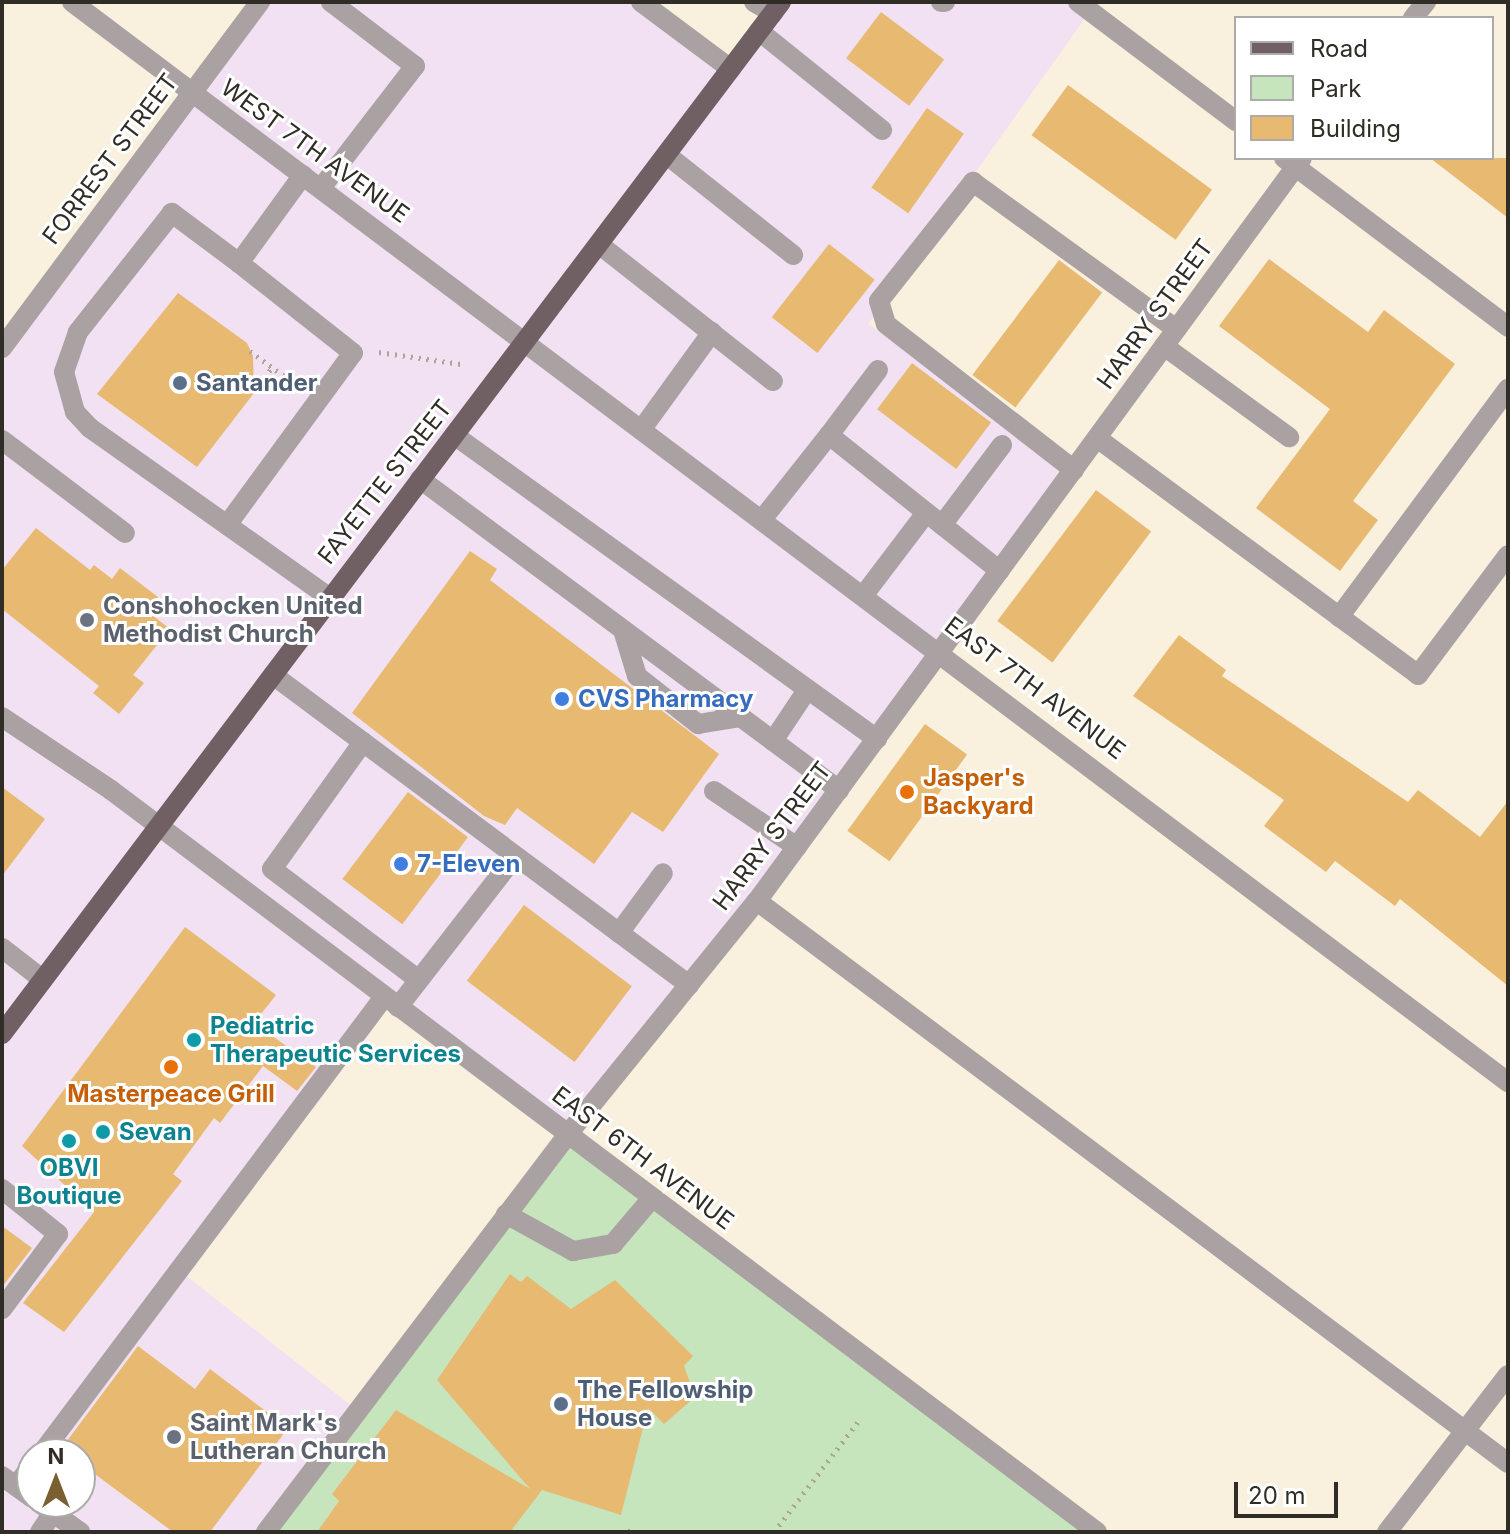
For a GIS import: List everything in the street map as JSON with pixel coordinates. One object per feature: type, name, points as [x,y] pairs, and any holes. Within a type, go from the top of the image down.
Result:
[{"type":"main road","name":"FAYETTE STREET","points":[[6,1021],[42,979],[777,8]]},
{"type":"street","name":"WEST 7TH AVENUE","points":[[72,2],[191,93],[529,339]]},
{"type":"street","name":"FORREST STREET","points":[[2,348],[9,324],[260,2]]},
{"type":"street","points":[[321,188],[415,66],[331,2]]},
{"type":"street","points":[[641,2],[731,69]]},
{"type":"street","points":[[754,2],[777,8]]},
{"type":"street","points":[[1078,2],[1234,119]]},
{"type":"street","points":[[759,31],[882,130]]},
{"type":"street","points":[[667,155],[793,255]]},
{"type":"street","points":[[1294,161],[1508,327]]},
{"type":"street","name":"HARRY STREET","points":[[266,1532],[568,1134],[757,901],[1170,338],[1294,161]]},
{"type":"street","points":[[239,263],[303,175]]},
{"type":"street","points":[[1074,470],[886,324],[879,301],[973,182],[1289,437]]},
{"type":"street","points":[[227,525],[353,353],[172,213],[78,332],[64,372],[71,402],[90,428],[227,525],[329,597]]},
{"type":"street","points":[[600,245],[773,381]]},
{"type":"street","points":[[644,426],[712,332]]},
{"type":"street","name":"EAST 7TH AVENUE","points":[[529,339],[1508,1082]]},
{"type":"street","points":[[764,517],[878,370]]},
{"type":"street","points":[[1339,617],[1508,389]]},
{"type":"street","points":[[454,435],[877,739]]},
{"type":"street","points":[[829,435],[1000,571]]},
{"type":"street","points":[[1097,438],[1418,675],[1508,555]]},
{"type":"street","points":[[2,440],[125,533]]},
{"type":"street","points":[[866,592],[1002,445]]},
{"type":"street","points":[[420,479],[839,790]]},
{"type":"street","points":[[623,630],[637,676],[698,724],[741,717]]},
{"type":"street","points":[[273,675],[689,985]]},
{"type":"street","points":[[773,741],[807,690]]},
{"type":"street","name":"EAST 6TH AVENUE","points":[[2,717],[157,826],[1097,1532]]},
{"type":"street","points":[[249,895],[272,869],[363,742]]},
{"type":"street","points":[[714,791],[797,847]]},
{"type":"street","points":[[53,1438],[391,1002],[419,980],[515,856]]},
{"type":"street","points":[[272,869],[419,980]]},
{"type":"street","points":[[619,933],[663,873]]},
{"type":"street","points":[[757,901],[1508,1463]]},
{"type":"street","points":[[2,948],[42,979]]},
{"type":"street","points":[[2,1189],[58,1234],[2,1308]]},
{"type":"street","points":[[506,1214],[573,1251],[613,1244],[652,1198]]},
{"type":"street","points":[[1387,1532],[1508,1375]]},
{"type":"street","points":[[60,1518],[80,1532]]},
{"type":"path","points":[[250,351],[294,385],[301,376]]},
{"type":"path","points":[[372,351],[461,364]]},
{"type":"path","points":[[254,390],[272,368]]},
{"type":"path","points":[[774,1532],[861,1418]]},
{"type":"shaded area","points":[[260,2],[641,2],[730,69],[781,2],[1078,2],[1090,11],[868,324],[1074,470],[568,1134],[384,997],[179,1270],[358,1411],[266,1532],[2,1532],[2,348]]},
{"type":"green space","points":[[568,1134],[1097,1532],[266,1532]]},
{"type":"building","points":[[881,12],[944,60],[909,106],[846,58]]},
{"type":"building","points":[[1068,85],[1212,190],[1176,240],[1032,135]]},
{"type":"building","points":[[927,108],[964,134],[908,213],[871,187]]},
{"type":"building","points":[[1508,158],[1508,218],[1433,160]]},
{"type":"building","points":[[829,244],[875,280],[817,353],[772,317]]},
{"type":"building","points":[[1269,259],[1368,332],[1384,310],[1455,364],[1353,501],[1378,520],[1340,571],[1256,508],[1330,409],[1219,326]]},
{"type":"building","points":[[1059,260],[1102,292],[1015,408],[972,375]]},
{"type":"building","name":"Santander","points":[[178,293],[247,343],[253,356],[254,393],[197,467],[97,394]]},
{"type":"building","points":[[912,363],[991,423],[956,469],[877,409]]},
{"type":"building","points":[[1096,490],[1151,532],[1052,663],[997,621]]},
{"type":"building","name":"Conshohocken United Methodist Church","points":[[36,528],[90,570],[94,565],[112,579],[120,568],[158,597],[147,611],[170,629],[133,675],[144,683],[119,714],[93,693],[99,686],[2,609],[2,570]]},
{"type":"building","points":[[470,551],[497,569],[490,580],[719,754],[663,832],[632,812],[594,864],[517,808],[505,825],[484,816],[352,713]]},
{"type":"building","points":[[1179,635],[1226,670],[1222,676],[1408,802],[1418,790],[1480,837],[1508,801],[1508,986],[1400,899],[1395,906],[1335,861],[1326,872],[1264,826],[1284,800],[1133,696]]},
{"type":"building","name":"Jasper's Backyard","points":[[925,724],[967,755],[889,861],[847,831]]},
{"type":"building","points":[[2,787],[45,819],[2,876]]},
{"type":"building","name":"7-Eleven","points":[[408,792],[468,837],[402,924],[342,879]]},
{"type":"building","points":[[524,905],[632,986],[575,1062],[467,981]]},
{"type":"building","points":[[185,927],[276,995],[254,1023],[316,1067],[297,1091],[263,1066],[220,1123],[214,1118],[173,1174],[182,1181],[64,1332],[23,1303],[94,1212],[22,1146]]},
{"type":"building","points":[[2,1226],[32,1248],[2,1287]]},
{"type":"building","name":"The Fellowship House","points":[[510,1274],[521,1282],[527,1276],[571,1309],[615,1280],[693,1356],[684,1366],[695,1397],[664,1424],[648,1408],[621,1515],[542,1490],[510,1532],[317,1532],[339,1501],[332,1494],[396,1410],[530,1489],[437,1380]]},
{"type":"building","name":"Saint Mark's Lutheran Church","points":[[138,1346],[195,1389],[210,1369],[288,1428],[210,1532],[173,1532],[96,1475],[96,1438],[69,1438]]},
{"type":"place","name":"Santander","points":[[180,383]]},
{"type":"place","name":"Conshohocken United Methodist Church","points":[[87,620]]},
{"type":"place","name":"CVS Pharmacy","points":[[562,699]]},
{"type":"place","name":"Jasper's Backyard","points":[[907,792]]},
{"type":"place","name":"7-Eleven","points":[[401,864]]},
{"type":"place","name":"Pediatric Therapeutic Services","points":[[194,1040]]},
{"type":"place","name":"Masterpeace Grill","points":[[171,1067]]},
{"type":"place","name":"Sevan","points":[[103,1132]]},
{"type":"place","name":"OBVI Boutique","points":[[69,1141]]},
{"type":"place","name":"The Fellowship House","points":[[561,1404]]},
{"type":"place","name":"Saint Mark's Lutheran Church","points":[[174,1437]]}]
